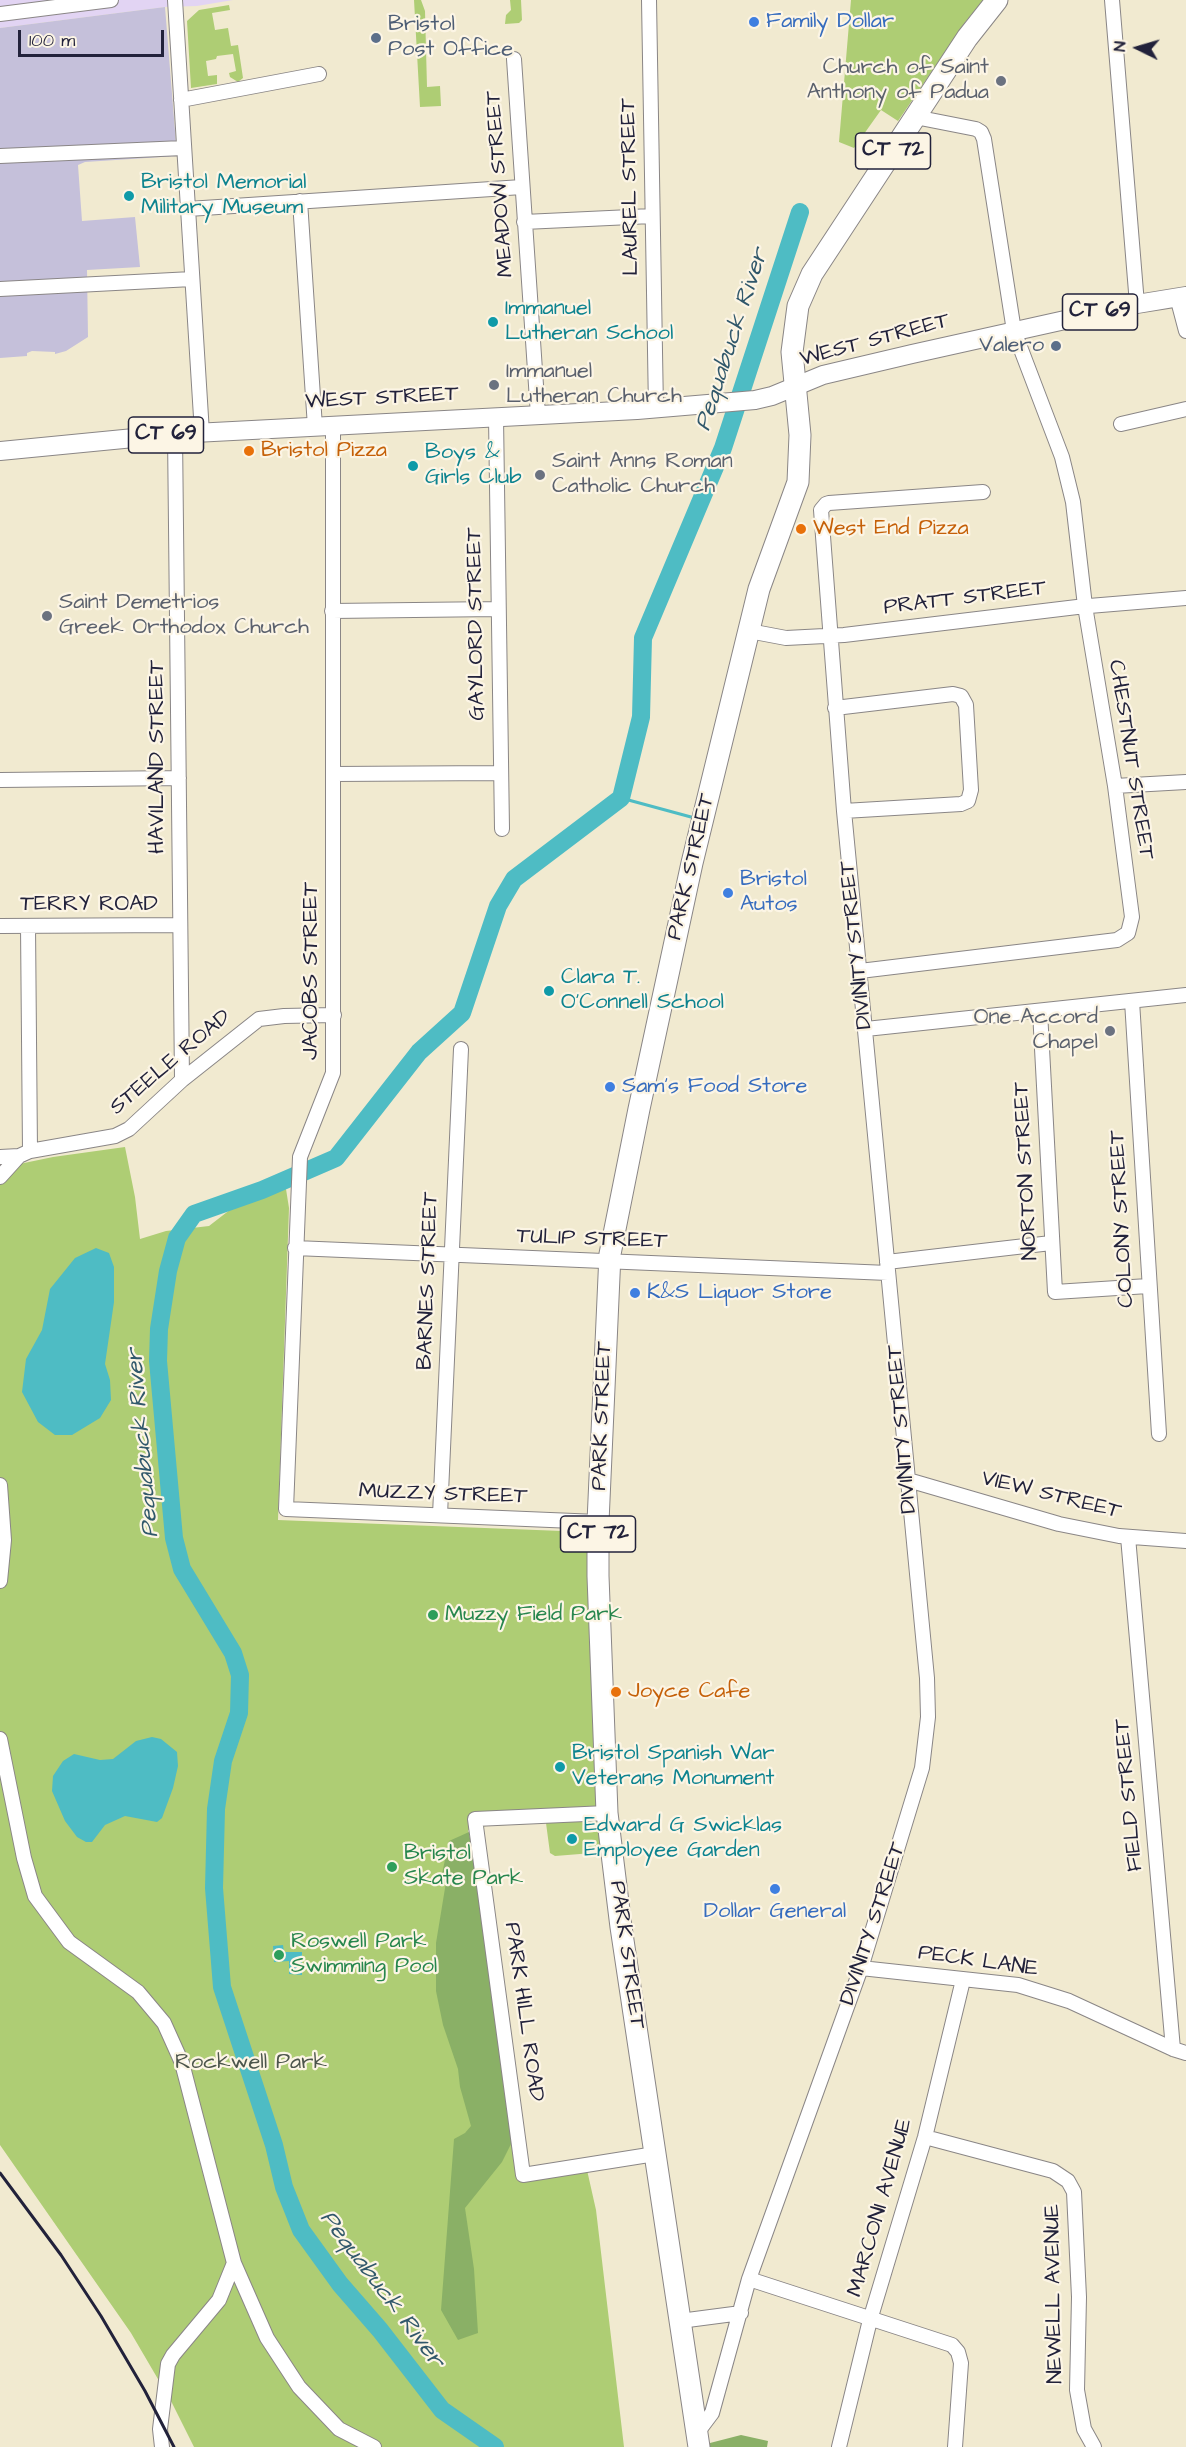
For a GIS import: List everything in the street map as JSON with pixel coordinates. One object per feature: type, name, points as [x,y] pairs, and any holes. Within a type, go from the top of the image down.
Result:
[{"type":"highway","name":"CT 72","points":[[794,387],[793,332],[804,290],[812,274],[967,38],[997,0]]},
{"type":"highway","name":"PARK STREET","points":[[698,2440],[620,1916],[607,1813],[598,1522],[610,1261],[636,1120],[692,863],[766,568],[791,504],[799,474],[800,435],[794,387]]},
{"type":"main road","name":"WEST STREET","points":[[0,452],[175,434],[656,409],[751,400],[772,396],[832,373],[1137,304],[1182,297]]},
{"type":"street","points":[[0,14],[111,0]]},
{"type":"street","points":[[175,0],[202,433]]},
{"type":"street","name":"LAUREL STREET","points":[[649,0],[656,409]]},
{"type":"street","points":[[1112,0],[1137,304]]},
{"type":"street","name":"MEADOW STREET","points":[[514,59],[538,415]]},
{"type":"street","points":[[181,100],[319,74]]},
{"type":"street","name":"CHESTNUT STREET","points":[[860,970],[1117,940],[1128,933],[1132,917],[1115,786],[1085,606],[1073,502],[1062,457],[1014,332],[984,139],[981,132],[976,129],[915,117]]},
{"type":"street","points":[[0,156],[183,148]]},
{"type":"street","points":[[188,208],[522,187]]},
{"type":"street","name":"JACOBS STREET","points":[[286,1509],[300,1157],[333,1073],[334,1015],[332,611],[324,426],[300,201]]},
{"type":"street","points":[[525,222],[652,216]]},
{"type":"street","points":[[0,289],[192,279]]},
{"type":"street","points":[[1182,297],[1186,331]]},
{"type":"street","points":[[1121,424],[1186,409]]},
{"type":"street","name":"GAYLORD STREET","points":[[496,417],[502,829]]},
{"type":"street","name":"HAVILAND STREET","points":[[175,434],[182,1080]]},
{"type":"street","name":"DIVINITY STREET","points":[[698,2440],[712,2413],[749,2279],[861,1968],[922,1768],[928,1717],[927,1678],[844,811],[821,510],[826,504],[983,492]]},
{"type":"street","name":"PRATT STREET","points":[[749,631],[776,638],[830,635],[1085,606],[1186,598]]},
{"type":"street","points":[[332,611],[497,609]]},
{"type":"street","points":[[836,708],[953,694],[961,696],[966,705],[971,790],[968,801],[961,804],[844,811]]},
{"type":"street","points":[[333,774],[501,773]]},
{"type":"street","points":[[0,780],[179,778]]},
{"type":"street","points":[[1115,786],[1186,782]]},
{"type":"street","name":"TERRY ROAD","points":[[0,926],[179,925]]},
{"type":"street","points":[[0,1177],[25,1154],[28,926]]},
{"type":"street","points":[[866,1029],[1186,995]]},
{"type":"street","name":"COLONY STREET","points":[[1132,1001],[1159,1434]]},
{"type":"street","name":"NORTON STREET","points":[[1040,1011],[1055,1292],[1148,1286]]},
{"type":"street","name":"STEELE ROAD","points":[[0,1157],[115,1136],[129,1129],[144,1117],[182,1080],[259,1019],[334,1015]]},
{"type":"street","name":"BARNES STREET","points":[[440,1515],[461,1049]]},
{"type":"street","name":"TULIP STREET","points":[[295,1248],[610,1261],[888,1268],[1051,1243]]},
{"type":"street","name":"VIEW STREET","points":[[908,1480],[1059,1524],[1128,1537],[1186,1541]]},
{"type":"street","points":[[0,1485],[4,1540],[0,1581]]},
{"type":"street","name":"MUZZY STREET","points":[[286,1509],[598,1522]]},
{"type":"street","name":"FIELD STREET","points":[[1128,1537],[1180,2051]]},
{"type":"street","points":[[0,1739],[24,1858],[35,1896],[69,1942],[138,1992],[164,2023],[182,2063],[234,2263],[267,2338],[299,2387],[339,2429],[374,2447]]},
{"type":"street","name":"PARK HILL ROAD","points":[[607,1813],[476,1819],[523,2175],[655,2154]]},
{"type":"street","name":"PECK LANE","points":[[861,1968],[1018,1985],[1069,2001],[1180,2051]]},
{"type":"street","name":"MARCONI AVENUE","points":[[839,2447],[870,2320],[925,2137],[963,1980]]},
{"type":"street","name":"NEWELL AVENUE","points":[[925,2137],[1053,2171],[1068,2181],[1074,2192],[1079,2297],[1077,2390],[1084,2429],[1094,2447]]},
{"type":"street","points":[[162,2447],[159,2429],[168,2364],[219,2301],[234,2263]]},
{"type":"street","points":[[749,2279],[952,2345],[958,2352],[961,2363],[955,2447]]},
{"type":"street","points":[[680,2321],[741,2313]]},
{"type":"shaded area","points":[[0,0],[233,0],[0,28]]},
{"type":"shaded area","points":[[165,7],[177,156],[85,162],[78,165],[82,221],[135,217],[140,267],[87,270],[88,337],[66,351],[55,354],[55,352],[32,351],[27,353],[27,356],[0,358],[0,28]]},
{"type":"green space","points":[[414,0],[421,0],[425,11],[427,87],[440,86],[441,106],[420,107]]},
{"type":"green space","points":[[510,0],[521,0],[522,20],[519,23],[505,24],[506,15],[511,10]]},
{"type":"green space","points":[[851,0],[984,0],[966,21],[898,121],[881,110],[854,148],[839,142]]},
{"type":"green space","points":[[229,5],[230,10],[212,13],[215,30],[228,28],[231,46],[238,45],[243,78],[238,82],[230,77],[229,73],[236,71],[233,54],[217,56],[216,59],[206,61],[208,76],[217,75],[217,84],[191,88],[187,21],[199,10]]},
{"type":"green space","name":"Rockwell Park","points":[[125,1147],[135,1197],[140,1239],[166,1231],[209,1226],[253,1192],[286,1189],[289,1208],[278,1520],[588,1532],[605,1852],[555,1856],[550,1853],[546,1823],[486,1826],[468,1830],[524,2182],[587,2170],[596,2210],[624,2447],[194,2447],[172,2403],[131,2333],[0,2145],[0,1168],[53,1157]]},
{"type":"green space","points":[[469,1832],[516,2134],[502,2162],[465,2208],[474,2269],[478,2333],[458,2340],[441,2310],[454,2139],[465,2133],[471,2126],[436,1991],[436,1943],[447,1876],[442,1874],[449,1841]]},
{"type":"green space","points":[[741,2435],[768,2441],[767,2447],[710,2447],[710,2443]]},
{"type":"water","points":[[96,1248],[109,1253],[114,1267],[114,1302],[105,1364],[110,1380],[111,1400],[100,1418],[72,1435],[55,1435],[38,1422],[22,1392],[26,1359],[42,1330],[50,1289],[75,1258]]},
{"type":"water","points":[[152,1737],[161,1739],[177,1752],[178,1766],[173,1788],[162,1818],[157,1822],[125,1816],[105,1825],[92,1842],[86,1842],[77,1837],[65,1821],[52,1791],[53,1776],[63,1761],[74,1754],[100,1760],[113,1759],[136,1741]]},
{"type":"water","points":[[283,1945],[284,1952],[302,1952],[302,1975],[289,1974],[289,1961],[274,1962],[273,1946]]},
{"type":"waterway","name":"Pequabuck River","points":[[495,2447],[442,2410],[380,2330],[340,2284],[301,2230],[284,2187],[274,2145],[222,1987],[214,1888],[216,1809],[223,1761],[239,1713],[240,1675],[233,1653],[182,1569],[174,1538],[158,1361],[159,1329],[168,1271],[177,1238],[194,1214],[262,1190],[336,1158],[419,1052],[462,1013],[498,906],[514,879],[621,798],[641,717],[643,638],[723,448],[800,212]]},
{"type":"waterway","points":[[621,798],[691,817]]},
{"type":"railway","points":[[0,2173],[61,2255],[101,2316],[145,2391],[174,2447]]},
{"type":"place","name":"Family Dollar","points":[[754,22]]},
{"type":"place","name":"Bristol Post Office","points":[[376,38]]},
{"type":"place","name":"Church of Saint Anthony of Padua","points":[[1001,81]]},
{"type":"place","name":"Bristol Memorial Military Museum","points":[[129,196]]},
{"type":"place","name":"Immanuel Lutheran School","points":[[493,322]]},
{"type":"place","name":"Valero","points":[[1056,346]]},
{"type":"place","name":"Immanuel Lutheran Church","points":[[494,385]]},
{"type":"place","name":"Bristol Pizza","points":[[249,451]]},
{"type":"place","name":"Boys & Girls Club","points":[[413,466]]},
{"type":"place","name":"Saint Anns Roman Catholic Church","points":[[540,475]]},
{"type":"place","name":"West End Pizza","points":[[801,529]]},
{"type":"place","name":"Saint Demetrios Greek Orthodox Church","points":[[47,616]]},
{"type":"place","name":"Bristol Autos","points":[[728,893]]},
{"type":"place","name":"Clara T. O'Connell School","points":[[549,991]]},
{"type":"place","name":"One Accord Chapel","points":[[1110,1031]]},
{"type":"place","name":"Sam's Food Store","points":[[610,1087]]},
{"type":"place","name":"K&S Liquor Store","points":[[635,1293]]},
{"type":"place","name":"Muzzy Field Park","points":[[433,1615]]},
{"type":"place","name":"Joyce Cafe","points":[[616,1692]]},
{"type":"place","name":"Bristol Spanish War Veterans Monument","points":[[560,1767]]},
{"type":"place","name":"Edward G Swicklas Employee Garden","points":[[572,1839]]},
{"type":"place","name":"Bristol Skate Park","points":[[392,1867]]},
{"type":"place","name":"Dollar General","points":[[775,1889]]},
{"type":"place","name":"Roswell Park Swimming Pool","points":[[279,1955]]}]
